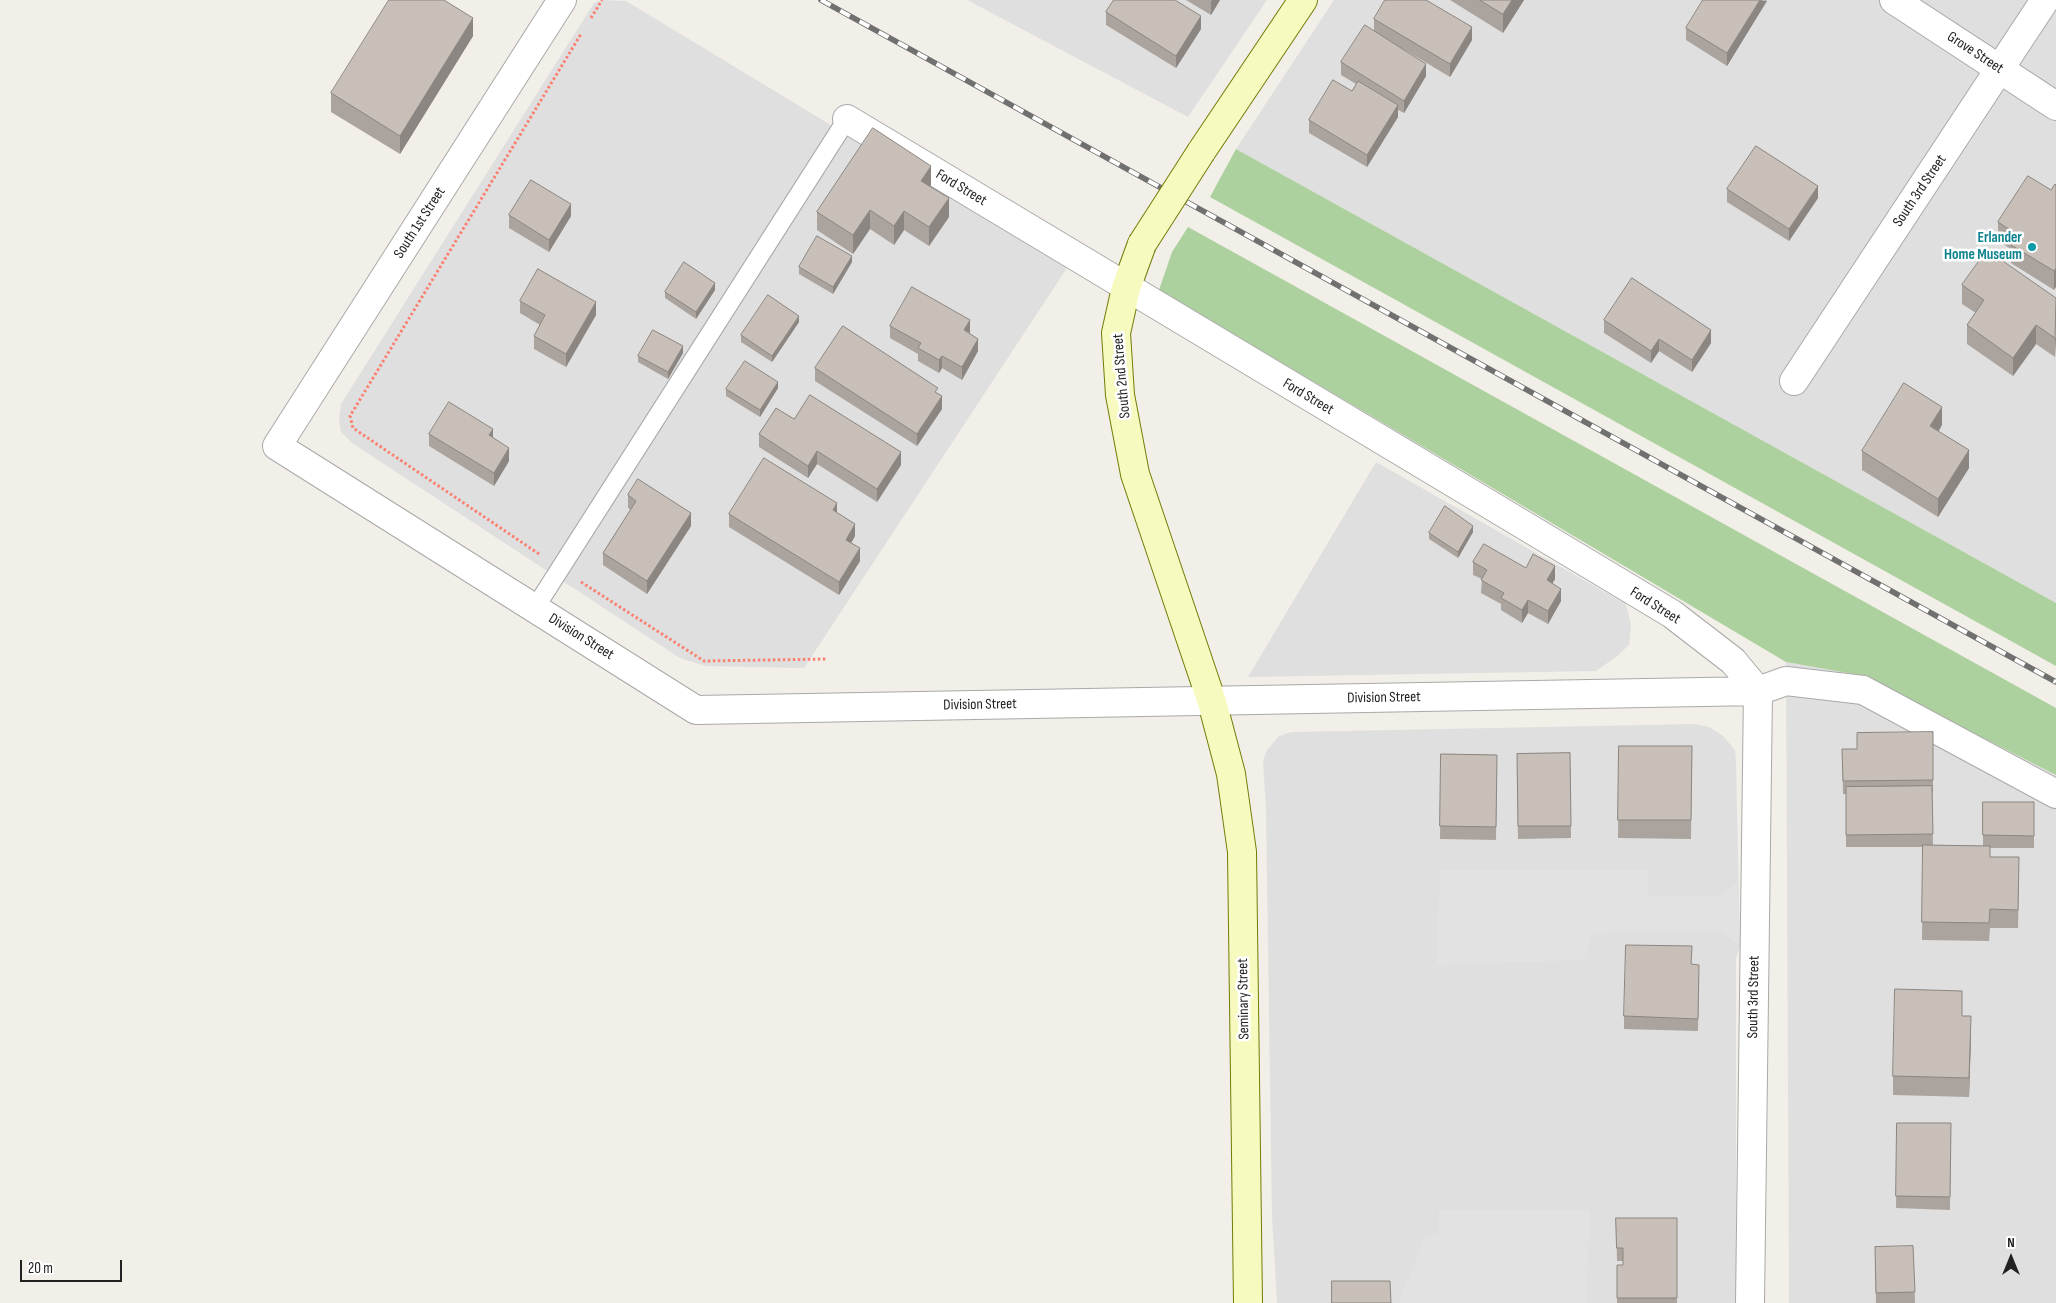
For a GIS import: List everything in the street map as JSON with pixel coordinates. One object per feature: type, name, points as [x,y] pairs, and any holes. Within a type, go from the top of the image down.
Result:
[{"type":"street","name":"South 1st Street","points":[[277,446],[562,0]]},
{"type":"street","name":"South 2nd Street","points":[[1212,702],[1134,474],[1120,395],[1116,333],[1126,288],[1142,244],[1303,0]]},
{"type":"street","name":"Grove Street","points":[[1894,0],[2056,106]]},
{"type":"street","name":"South 3rd Street","points":[[1794,381],[2045,0]]},
{"type":"street","name":"Ford Street","points":[[847,119],[1672,614],[1733,661],[1758,691]]},
{"type":"street","name":"Division Street","points":[[277,446],[696,710],[1758,691]]},
{"type":"street","points":[[1758,691],[1786,680],[1863,690],[2056,794]]},
{"type":"street","name":"South 3rd Street","points":[[1750,1303],[1758,691]]},
{"type":"street","name":"Seminary Street","points":[[1212,702],[1231,774],[1242,852],[1247,1302]]},
{"type":"lane","points":[[535,608],[847,119]]},
{"type":"path","points":[[586,25],[602,0]]},
{"type":"path","points":[[581,34],[350,416],[353,428],[561,569],[704,661],[828,660]]},
{"type":"shaded area","points":[[602,0],[626,1],[1067,268],[804,668],[705,666],[680,658],[352,443],[341,432],[339,420],[341,404],[594,3]]},
{"type":"shaded area","points":[[967,0],[1267,0],[1188,117]]},
{"type":"shaded area","points":[[1334,0],[2056,0],[2056,603],[1236,149]]},
{"type":"shaded area","points":[[1376,462],[1626,604],[1631,625],[1629,645],[1596,671],[1248,677]]},
{"type":"shaded area","points":[[1786,662],[1859,675],[2056,775],[2056,1303],[1789,1303]]},
{"type":"shaded area","points":[[1694,724],[1709,727],[1723,736],[1735,750],[1736,761],[1740,947],[1736,958],[1736,1303],[1277,1303],[1272,1217],[1266,809],[1263,761],[1267,750],[1279,736],[1292,732]]},
{"type":"shaded area","points":[[1440,870],[1647,870],[1649,897],[1721,896],[1738,882],[1740,947],[1721,931],[1590,933],[1587,960],[1437,965]]},
{"type":"shaded area","points":[[1439,1210],[1590,1210],[1586,1303],[1398,1303],[1424,1239],[1439,1234]]},
{"type":"green space","points":[[1236,149],[2056,603],[2056,666],[1210,197]]},
{"type":"green space","points":[[1188,227],[2056,708],[2056,775],[1859,675],[1786,662],[1159,290],[1172,252]]},
{"type":"building","points":[[389,0],[444,0],[473,18],[400,136],[331,93]]},
{"type":"building","points":[[1114,0],[1175,0],[1201,16],[1176,56],[1106,12]]},
{"type":"building","points":[[1385,0],[1426,0],[1472,27],[1450,64],[1374,19]]},
{"type":"building","points":[[1480,0],[1512,0],[1503,14]]},
{"type":"building","points":[[1703,0],[1760,0],[1727,53],[1686,28]]},
{"type":"building","points":[[1365,25],[1426,64],[1404,101],[1341,62]]},
{"type":"building","points":[[1333,80],[1352,91],[1358,81],[1398,105],[1367,155],[1309,120]]},
{"type":"building","points":[[873,128],[931,166],[921,181],[949,198],[929,227],[904,211],[894,226],[870,210],[853,235],[817,212]]},
{"type":"building","points":[[1756,146],[1818,186],[1789,229],[1727,189]]},
{"type":"building","name":"Erlander Home Museum","points":[[2028,176],[2051,190],[2056,185],[2056,268],[2054,271],[2011,245],[2018,235],[1998,222]]},
{"type":"building","points":[[531,180],[571,204],[549,240],[509,215]]},
{"type":"building","points":[[817,236],[852,256],[833,287],[799,267]]},
{"type":"building","points":[[1987,250],[2056,298],[2055,338],[2036,325],[2013,358],[1967,325],[1984,300],[1962,285]]},
{"type":"building","points":[[684,262],[715,283],[696,312],[665,292]]},
{"type":"building","points":[[538,269],[596,302],[566,354],[534,336],[545,315],[520,301]]},
{"type":"building","points":[[1632,278],[1711,330],[1692,360],[1659,339],[1651,351],[1604,320]]},
{"type":"building","points":[[912,287],[970,320],[964,330],[978,339],[962,367],[942,356],[939,360],[918,348],[921,343],[890,326]]},
{"type":"building","points":[[768,295],[799,316],[772,356],[741,335]]},
{"type":"building","points":[[843,326],[938,388],[935,392],[942,396],[917,434],[815,368]]},
{"type":"building","points":[[653,330],[683,346],[668,372],[638,356]]},
{"type":"building","points":[[745,361],[778,382],[760,410],[726,389]]},
{"type":"building","points":[[1904,383],[1942,407],[1930,426],[1969,450],[1938,499],[1862,451]]},
{"type":"building","points":[[810,395],[901,452],[877,489],[817,451],[808,466],[759,434],[776,408],[794,419]]},
{"type":"building","points":[[449,402],[493,429],[489,435],[509,448],[494,473],[429,434]]},
{"type":"building","points":[[764,458],[837,503],[833,510],[855,524],[846,540],[860,548],[839,582],[729,514]]},
{"type":"building","points":[[638,479],[691,513],[647,581],[603,553],[636,501],[628,495]]},
{"type":"building","points":[[1445,506],[1473,526],[1458,552],[1429,533]]},
{"type":"building","points":[[1484,544],[1526,568],[1533,554],[1555,566],[1547,580],[1561,589],[1548,611],[1528,600],[1522,610],[1501,598],[1504,593],[1481,580],[1487,570],[1473,562]]},
{"type":"building","points":[[1933,732],[1933,780],[1843,781],[1842,749],[1857,749],[1857,733]]},
{"type":"building","points":[[1619,746],[1692,746],[1691,820],[1618,820]]},
{"type":"building","points":[[1570,753],[1571,826],[1518,826],[1517,754]]},
{"type":"building","points":[[1441,754],[1497,755],[1496,827],[1440,826]]},
{"type":"building","points":[[1932,786],[1933,834],[1846,835],[1846,787]]},
{"type":"building","points":[[1983,802],[2034,802],[2034,836],[1983,835]]},
{"type":"building","points":[[1923,845],[1990,846],[1990,857],[2019,857],[2018,910],[1990,909],[1989,923],[1922,922]]},
{"type":"building","points":[[1626,945],[1692,946],[1691,964],[1699,965],[1698,1019],[1624,1016]]},
{"type":"building","points":[[1895,989],[1962,991],[1962,1016],[1971,1016],[1969,1078],[1893,1076]]},
{"type":"building","points":[[1897,1123],[1951,1123],[1950,1197],[1896,1196]]},
{"type":"building","points":[[1616,1218],[1677,1218],[1677,1298],[1617,1298],[1617,1265],[1623,1265],[1623,1248],[1617,1248]]},
{"type":"building","points":[[1913,1246],[1915,1292],[1876,1293],[1875,1247]]},
{"type":"building","points":[[1332,1281],[1390,1281],[1391,1303],[1332,1303]]},
{"type":"railway","points":[[821,0],[2056,682]]},
{"type":"place","name":"Erlander Home Museum","points":[[2032,247]]}]
